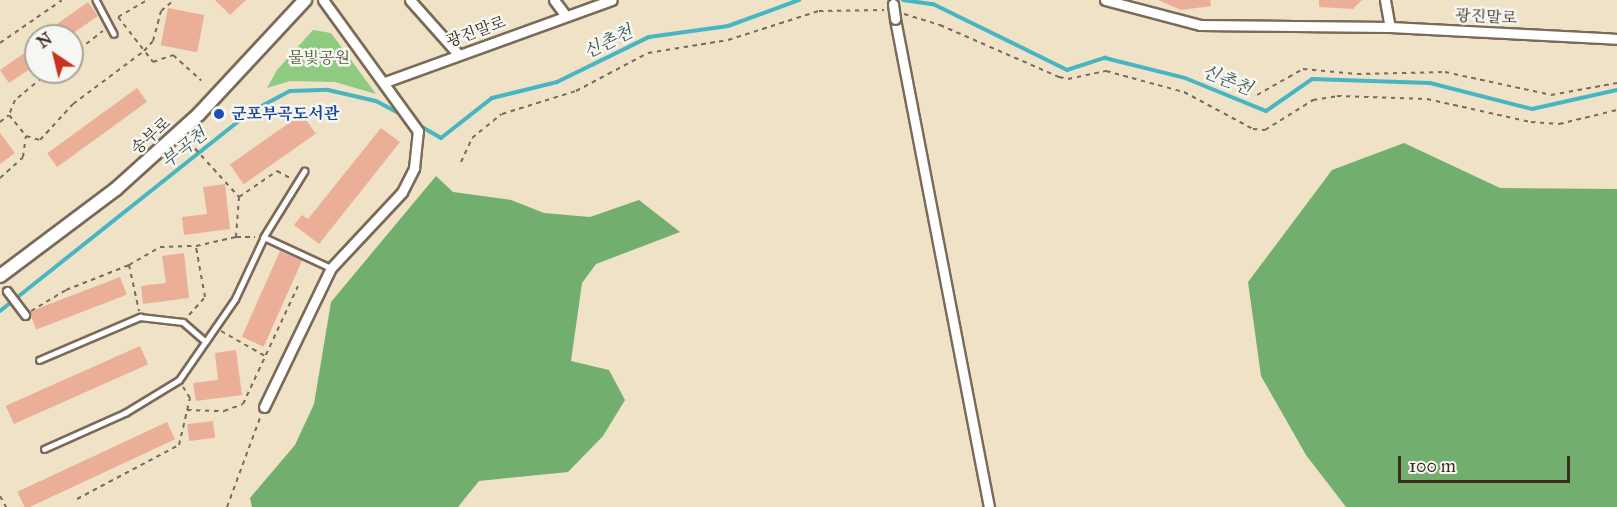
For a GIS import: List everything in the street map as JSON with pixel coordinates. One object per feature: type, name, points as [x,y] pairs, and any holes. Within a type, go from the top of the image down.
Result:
[{"type":"street","name":"송부로","points":[[0,276],[116,189],[200,114],[305,0]]},
{"type":"street","points":[[264,407],[331,268],[402,192],[414,168],[418,131],[385,82],[323,0]]},
{"type":"street","points":[[410,0],[458,54]]},
{"type":"street","points":[[554,0],[566,16]]},
{"type":"street","name":"광진말로","points":[[385,82],[612,0]]},
{"type":"street","points":[[892,0],[988,507]]},
{"type":"street","name":"광진말로","points":[[1105,0],[1200,25],[1390,27],[1617,39]]},
{"type":"street","points":[[1385,0],[1390,27]]},
{"type":"street","points":[[7,291],[25,315]]},
{"type":"lane","points":[[96,0],[114,34]]},
{"type":"lane","points":[[44,449],[125,412],[179,380],[235,299],[264,237],[305,171]]},
{"type":"lane","points":[[264,237],[331,268]]},
{"type":"lane","points":[[39,360],[140,317],[183,322],[206,342]]},
{"type":"path","points":[[0,43],[62,0]]},
{"type":"path","points":[[107,22],[147,0]]},
{"type":"path","points":[[9,115],[26,136],[40,140],[73,105],[144,51],[153,41],[161,11],[174,0]]},
{"type":"path","points":[[461,162],[472,138],[502,114],[576,91],[648,53],[728,40],[819,11],[874,9],[940,25],[1068,79],[1106,70],[1184,92],[1253,129],[1265,130],[1313,100],[1337,96],[1427,99],[1559,124],[1617,110]]},
{"type":"path","points":[[118,17],[153,62],[173,55],[201,80]]},
{"type":"path","points":[[84,47],[111,28]]},
{"type":"path","points":[[1257,95],[1303,69],[1357,74],[1445,72],[1551,95],[1617,83]]},
{"type":"path","points":[[0,122],[9,115],[15,100],[35,84]]},
{"type":"path","points":[[0,178],[24,157],[26,136]]},
{"type":"path","points":[[189,142],[239,197],[237,237]]},
{"type":"path","points":[[239,197],[277,171],[297,183]]},
{"type":"path","points":[[25,315],[66,290],[129,265],[160,247],[196,246],[237,237],[264,237]]},
{"type":"path","points":[[183,322],[205,297],[196,246]]},
{"type":"path","points":[[129,265],[140,317]]},
{"type":"path","points":[[187,410],[224,411],[243,404],[298,286]]},
{"type":"path","points":[[215,328],[266,356]]},
{"type":"path","points":[[77,499],[178,445],[190,398],[179,380]]},
{"type":"path","points":[[227,507],[264,407]]},
{"type":"path","points":[[0,496],[6,507]]},
{"type":"green space","name":"물빛공원","points":[[313,30],[331,33],[376,94],[335,82],[290,81],[267,88],[277,70]]},
{"type":"green space","points":[[1404,143],[1500,188],[1617,189],[1617,507],[1346,507],[1306,455],[1261,376],[1248,282],[1332,170]]},
{"type":"green space","points":[[436,176],[453,192],[511,200],[544,213],[590,217],[639,200],[680,232],[596,264],[582,283],[571,361],[609,370],[625,400],[603,436],[568,472],[479,481],[458,507],[252,507],[250,498],[295,445],[314,404],[331,302]]},
{"type":"building","points":[[215,0],[246,0],[230,15]]},
{"type":"building","points":[[1158,0],[1210,0],[1211,6],[1181,10]]},
{"type":"building","points":[[1319,0],[1362,0],[1353,9],[1319,7]]},
{"type":"building","points":[[88,2],[98,16],[84,26],[57,24]]},
{"type":"building","points":[[168,8],[204,15],[197,52],[161,45]]},
{"type":"building","points":[[24,53],[24,73],[9,83],[0,70]]},
{"type":"building","points":[[137,88],[147,102],[57,167],[47,153]]},
{"type":"building","points":[[302,114],[316,134],[244,184],[230,164]]},
{"type":"building","points":[[381,128],[400,142],[319,244],[294,225],[302,215],[308,219]]},
{"type":"building","points":[[0,133],[15,153],[0,164]]},
{"type":"building","points":[[225,184],[230,229],[184,235],[182,217],[207,214],[203,187]]},
{"type":"building","points":[[280,251],[302,261],[264,347],[242,337]]},
{"type":"building","points":[[184,253],[189,298],[143,304],[141,286],[166,283],[162,256]]},
{"type":"building","points":[[120,277],[127,295],[36,329],[29,312]]},
{"type":"building","points":[[140,346],[148,364],[14,424],[6,406]]},
{"type":"building","points":[[236,350],[242,395],[196,401],[193,383],[218,380],[215,353]]},
{"type":"building","points":[[213,421],[215,438],[189,441],[187,424]]},
{"type":"building","points":[[167,422],[175,439],[30,507],[25,507],[17,492]]},
{"type":"waterway","name":"신촌천","points":[[415,123],[441,138],[492,98],[557,82],[649,37],[728,26],[799,0]]},
{"type":"waterway","name":"신촌천","points":[[903,0],[933,4],[1067,70],[1105,58],[1185,78],[1266,111],[1312,79],[1430,83],[1532,109],[1617,90]]},
{"type":"waterway","name":"부곡천","points":[[0,311],[250,112],[290,91],[328,90],[376,101],[404,116]]},
{"type":"place","name":"군포부곡도서관","points":[[219,114]]}]
